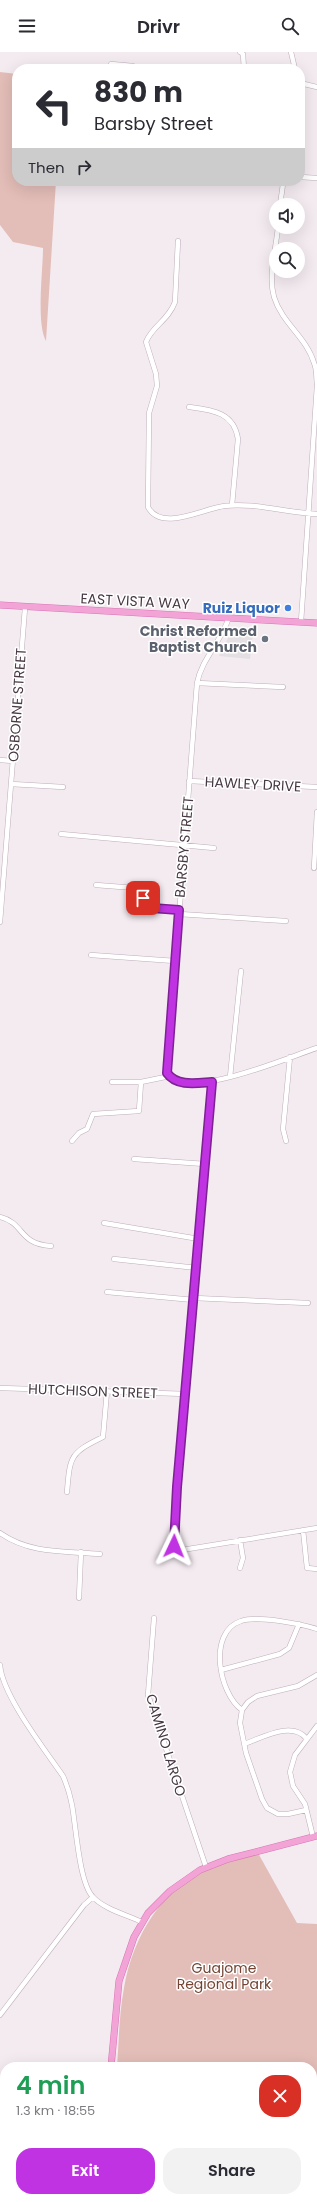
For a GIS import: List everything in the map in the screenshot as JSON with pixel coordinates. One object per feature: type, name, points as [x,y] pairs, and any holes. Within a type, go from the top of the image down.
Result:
[{"type":"main road","name":"EAST VISTA WAY","points":[[0,605],[25,608],[229,617],[317,623]]},
{"type":"main road","points":[[111,2062],[119,1981],[134,1937],[142,1922],[170,1891],[206,1867],[228,1859],[315,1837]]},
{"type":"street","points":[[240,52],[243,54],[244,64]]},
{"type":"street","points":[[291,52],[294,64]]},
{"type":"street","points":[[305,85],[317,87]]},
{"type":"street","points":[[305,177],[317,178]]},
{"type":"street","points":[[281,198],[282,186]]},
{"type":"street","points":[[277,234],[272,280],[274,296],[279,310],[310,352],[315,363],[317,385],[309,514],[300,622]]},
{"type":"street","points":[[178,241],[175,302],[172,311],[161,324],[153,330],[146,342],[156,374],[156,386],[149,414],[148,507],[151,514],[159,519],[169,520],[232,505],[317,514]]},
{"type":"street","points":[[189,407],[221,413],[230,420],[237,431],[238,439],[232,505]]},
{"type":"street","name":"OSBORNE STREET","points":[[0,922],[25,608]]},
{"type":"street","name":"BARSBY STREET","points":[[170,1076],[167,1069],[197,683],[201,668],[214,648],[229,617]]},
{"type":"street","points":[[197,683],[283,687]]},
{"type":"street","points":[[0,760],[13,761]]},
{"type":"street","name":"HAWLEY DRIVE","points":[[189,781],[317,787]]},
{"type":"street","points":[[11,784],[63,787]]},
{"type":"street","points":[[314,868],[317,812]]},
{"type":"street","points":[[61,834],[184,844],[214,848]]},
{"type":"street","points":[[96,885],[135,888],[152,908],[179,912],[286,921]]},
{"type":"street","points":[[91,955],[175,961]]},
{"type":"street","points":[[230,1077],[241,971]]},
{"type":"street","points":[[112,1082],[142,1082],[170,1076],[180,1083],[212,1082],[317,1048]]},
{"type":"street","points":[[286,1141],[283,1129],[290,1057]]},
{"type":"street","points":[[72,1141],[79,1133],[87,1129],[93,1114],[139,1111],[142,1082]]},
{"type":"street","points":[[212,1082],[174,1543],[176,1548],[182,1550],[317,1528]]},
{"type":"street","points":[[134,1159],[205,1164]]},
{"type":"street","points":[[0,1217],[14,1223],[31,1242],[38,1245],[51,1246]]},
{"type":"street","points":[[104,1223],[199,1239]]},
{"type":"street","points":[[114,1260],[197,1268]]},
{"type":"street","points":[[107,1292],[194,1299],[306,1303]]},
{"type":"street","name":"HUTCHISON STREET","points":[[0,1388],[187,1394]]},
{"type":"street","points":[[67,1492],[69,1466],[73,1456],[81,1448],[103,1437],[107,1391]]},
{"type":"street","points":[[303,1530],[307,1568],[317,1569]]},
{"type":"street","points":[[0,1533],[21,1545],[38,1550],[100,1554]]},
{"type":"street","points":[[240,1540],[243,1558],[240,1568]]},
{"type":"street","points":[[79,1598],[81,1552]]},
{"type":"street","name":"CAMINO LARGO","points":[[154,1618],[148,1696],[206,1867]]},
{"type":"street","points":[[242,1710],[228,1694],[221,1670],[220,1657],[222,1638],[227,1631],[237,1623],[249,1620],[299,1624],[317,1629]]},
{"type":"street","points":[[221,1670],[280,1654],[289,1648],[299,1624]]},
{"type":"street","points":[[0,1665],[1,1674],[13,1702],[63,1776],[72,1804],[84,1879],[93,1897],[142,1922]]},
{"type":"street","points":[[306,1810],[288,1814],[278,1814],[267,1808],[262,1799],[244,1744],[240,1723],[242,1710],[248,1702],[257,1696],[298,1686],[317,1675]]},
{"type":"street","points":[[315,1837],[303,1800],[292,1786],[290,1772],[292,1762],[307,1738],[317,1726]]},
{"type":"street","points":[[244,1744],[284,1730],[293,1730],[304,1734],[307,1738]]},
{"type":"street","points":[[0,2015],[84,1905],[93,1897]]},
{"type":"green space","points":[[0,72],[12,73],[12,186],[56,186],[46,341],[41,322],[43,248],[13,242],[0,225]]},
{"type":"green space","name":"Guajome Regional Park","points":[[258,1853],[297,1923],[317,1924],[317,2062],[117,2062],[119,2028],[124,1988],[128,1969],[143,1932],[165,1899],[180,1886],[196,1875],[214,1866]]},
{"type":"shaded area","points":[[231,632],[253,633],[250,659],[219,656]]},
{"type":"place","name":"Ruiz Liquor","points":[[288,608]]},
{"type":"place","name":"Christ Reformed Baptist Church","points":[[265,639]]},
{"type":"route","points":[[143,898],[152,908],[179,910],[167,1073],[175,1081],[180,1083],[212,1082],[187,1394],[177,1487],[174,1546]]}]
